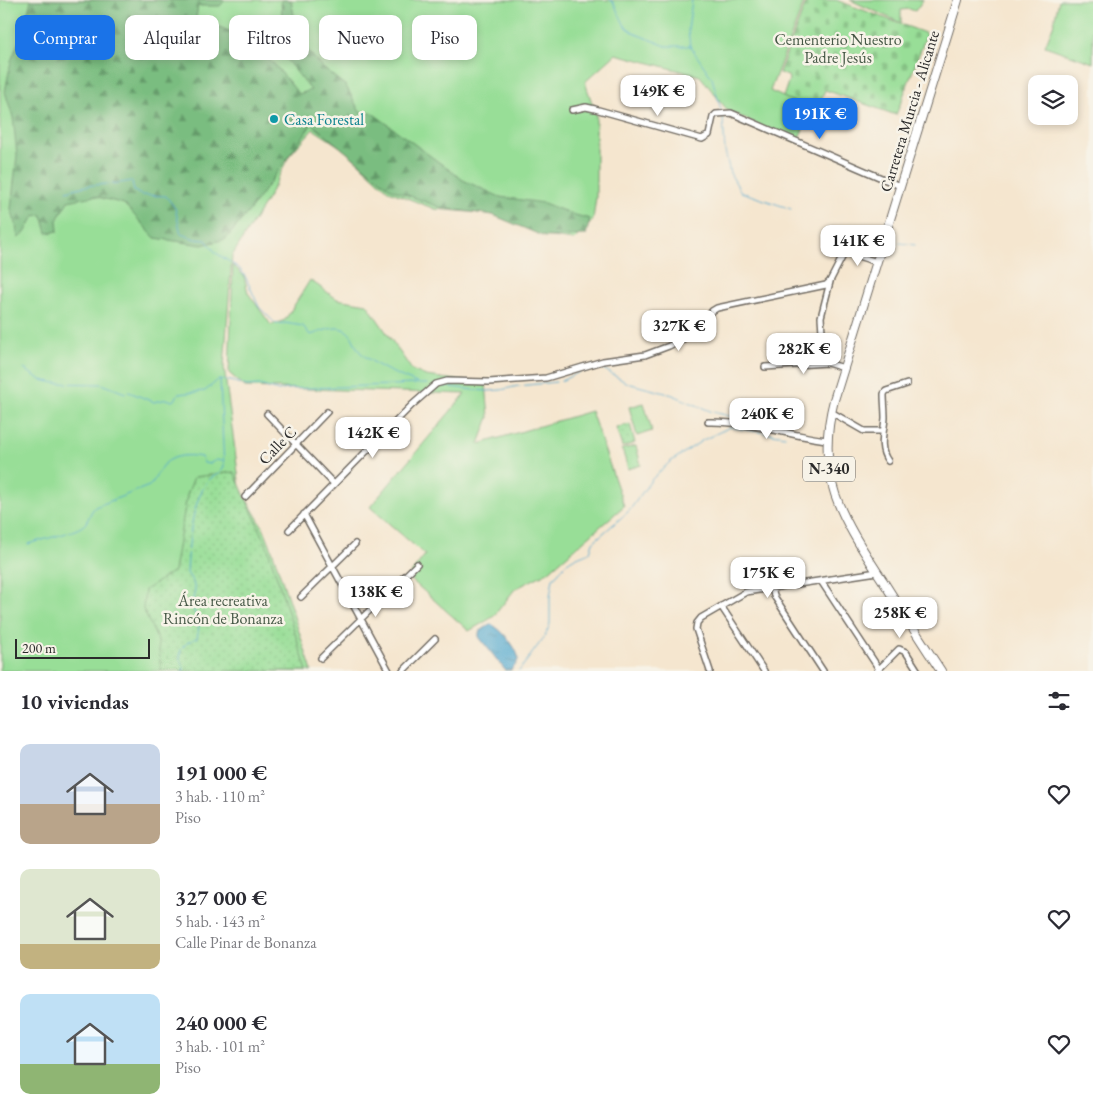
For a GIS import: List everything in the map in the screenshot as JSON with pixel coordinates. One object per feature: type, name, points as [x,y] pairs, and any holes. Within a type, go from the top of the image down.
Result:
[{"type":"highway","name":"Carretera Murcia - Alicante","points":[[941,671],[843,516],[836,499],[829,472],[827,440],[831,412],[844,368],[958,0]]},
{"type":"street","points":[[572,110],[595,109],[702,139],[709,135],[713,117],[716,114],[731,113],[900,186]]},
{"type":"street","points":[[824,364],[821,317],[830,281],[853,236],[857,232],[880,229],[886,232]]},
{"type":"street","points":[[845,252],[876,262]]},
{"type":"street","points":[[289,530],[436,384],[447,381],[488,382],[546,378],[603,361],[645,355],[683,339],[700,326],[712,311],[717,308],[821,286],[830,281]]},
{"type":"street","points":[[765,367],[824,364],[844,368]]},
{"type":"street","points":[[888,461],[883,450],[882,431],[885,392],[907,384]]},
{"type":"street","name":"Calle C","points":[[245,497],[295,443],[327,412]]},
{"type":"street","points":[[831,412],[864,431],[882,431]]},
{"type":"street","points":[[267,414],[334,484]]},
{"type":"street","points":[[708,422],[728,422],[806,438],[827,440]]},
{"type":"street","points":[[304,514],[389,671]]},
{"type":"street","points":[[301,597],[355,544]]},
{"type":"street","points":[[321,658],[417,564]]},
{"type":"street","points":[[710,671],[696,629],[700,618],[746,592],[877,572]]},
{"type":"street","points":[[821,580],[878,670],[899,649],[906,652],[918,671]]},
{"type":"street","points":[[772,588],[774,596],[823,671]]},
{"type":"street","points":[[721,606],[764,671]]},
{"type":"street","points":[[403,671],[435,639]]},
{"type":"green space","points":[[0,0],[805,0],[770,91],[812,110],[797,142],[728,111],[700,76],[616,54],[585,82],[596,115],[596,197],[593,220],[574,240],[544,236],[491,214],[435,209],[389,191],[345,150],[313,129],[289,156],[269,196],[232,256],[224,367],[240,488],[264,529],[270,544],[312,671],[0,671]]},
{"type":"green space","points":[[31,0],[225,0],[220,6],[198,6],[196,15],[125,15],[125,60],[219,60],[219,27],[229,31],[229,60],[269,60],[299,94],[311,90],[287,60],[309,60],[309,52],[323,68],[346,86],[360,112],[371,112],[463,180],[500,197],[544,203],[590,219],[586,235],[545,237],[493,215],[442,208],[391,189],[312,124],[250,210],[226,239],[202,245],[155,238],[124,204],[94,196],[68,201],[57,220],[58,231],[47,233],[42,215],[34,216],[25,233],[18,238],[11,209],[17,155],[13,117],[5,92],[11,61],[15,51],[15,60],[115,60],[115,15],[27,15]]},
{"type":"green space","points":[[281,0],[291,0],[294,15],[282,15]]},
{"type":"green space","name":"Cementerio Nuestro Padre Jesús","points":[[807,0],[836,0],[925,33],[926,36],[896,115],[825,90],[816,112],[783,97],[789,79],[788,76],[779,73]]},
{"type":"green space","points":[[850,0],[923,0],[915,11],[909,9],[901,10],[901,23]]},
{"type":"green space","points":[[1059,0],[1093,0],[1093,63],[1045,46],[1053,26]]},
{"type":"green space","points":[[233,265],[244,276],[248,293],[271,325],[285,320],[310,280],[337,299],[367,304],[412,370],[426,376],[486,384],[489,417],[479,444],[591,411],[624,506],[548,572],[515,589],[493,617],[469,631],[408,577],[425,555],[370,507],[465,394],[245,387],[229,373]]},
{"type":"green space","points":[[644,403],[652,431],[637,436],[629,407]]},
{"type":"green space","points":[[630,424],[635,443],[622,447],[616,428]]},
{"type":"green space","points":[[636,446],[641,465],[628,469],[622,449]]},
{"type":"green space","name":"Área recreativa Rincón de Bonanza","points":[[234,472],[266,543],[307,671],[161,671],[158,641],[143,609],[145,590],[174,571],[187,495],[194,477]]},
{"type":"water","points":[[491,624],[507,638],[518,656],[518,660],[511,670],[505,670],[479,637],[479,632]]},
{"type":"waterway","points":[[610,0],[613,2],[625,26],[636,34],[666,46],[689,46]]},
{"type":"waterway","points":[[692,0],[688,30],[690,46],[712,78],[721,110]]},
{"type":"waterway","points":[[723,117],[725,151],[730,173],[741,192],[791,209]]},
{"type":"waterway","points":[[67,191],[84,186],[132,181],[134,191],[141,195],[166,196],[175,208],[181,234],[195,239],[206,240],[216,253],[239,268],[245,276],[259,307],[276,324],[285,323],[303,326],[310,335],[331,329],[343,329],[349,333],[361,353],[374,363],[419,384]]},
{"type":"waterway","points":[[860,234],[880,239]]},
{"type":"waterway","points":[[886,241],[915,245]]},
{"type":"waterway","points":[[561,381],[581,371],[600,367],[627,383],[673,395],[710,411],[767,426]]},
{"type":"waterway","points":[[24,369],[41,380],[56,383],[102,384],[154,402],[167,399],[172,401],[175,400],[178,394],[205,391],[218,380],[231,381],[247,386],[259,385],[279,391],[286,389],[416,384]]},
{"type":"waterway","points":[[183,671],[180,659],[181,649],[188,642],[197,638],[199,627],[192,603],[195,590],[193,582],[187,573],[193,517],[205,485],[224,467],[220,380]]},
{"type":"waterway","points":[[444,386],[488,391],[556,382]]},
{"type":"waterway","points":[[420,384],[427,384]]},
{"type":"waterway","points":[[519,671],[545,636],[550,624],[550,597],[553,578],[569,561],[590,552],[593,542],[629,511],[652,479],[670,462],[703,440],[730,427],[785,436]]},
{"type":"waterway","points":[[28,544],[81,527],[85,524],[95,507],[149,486],[164,464],[173,458],[195,456],[201,457],[204,463],[209,464],[216,460],[222,461]]},
{"type":"place","name":"Casa Forestal","points":[[274,119]]}]
